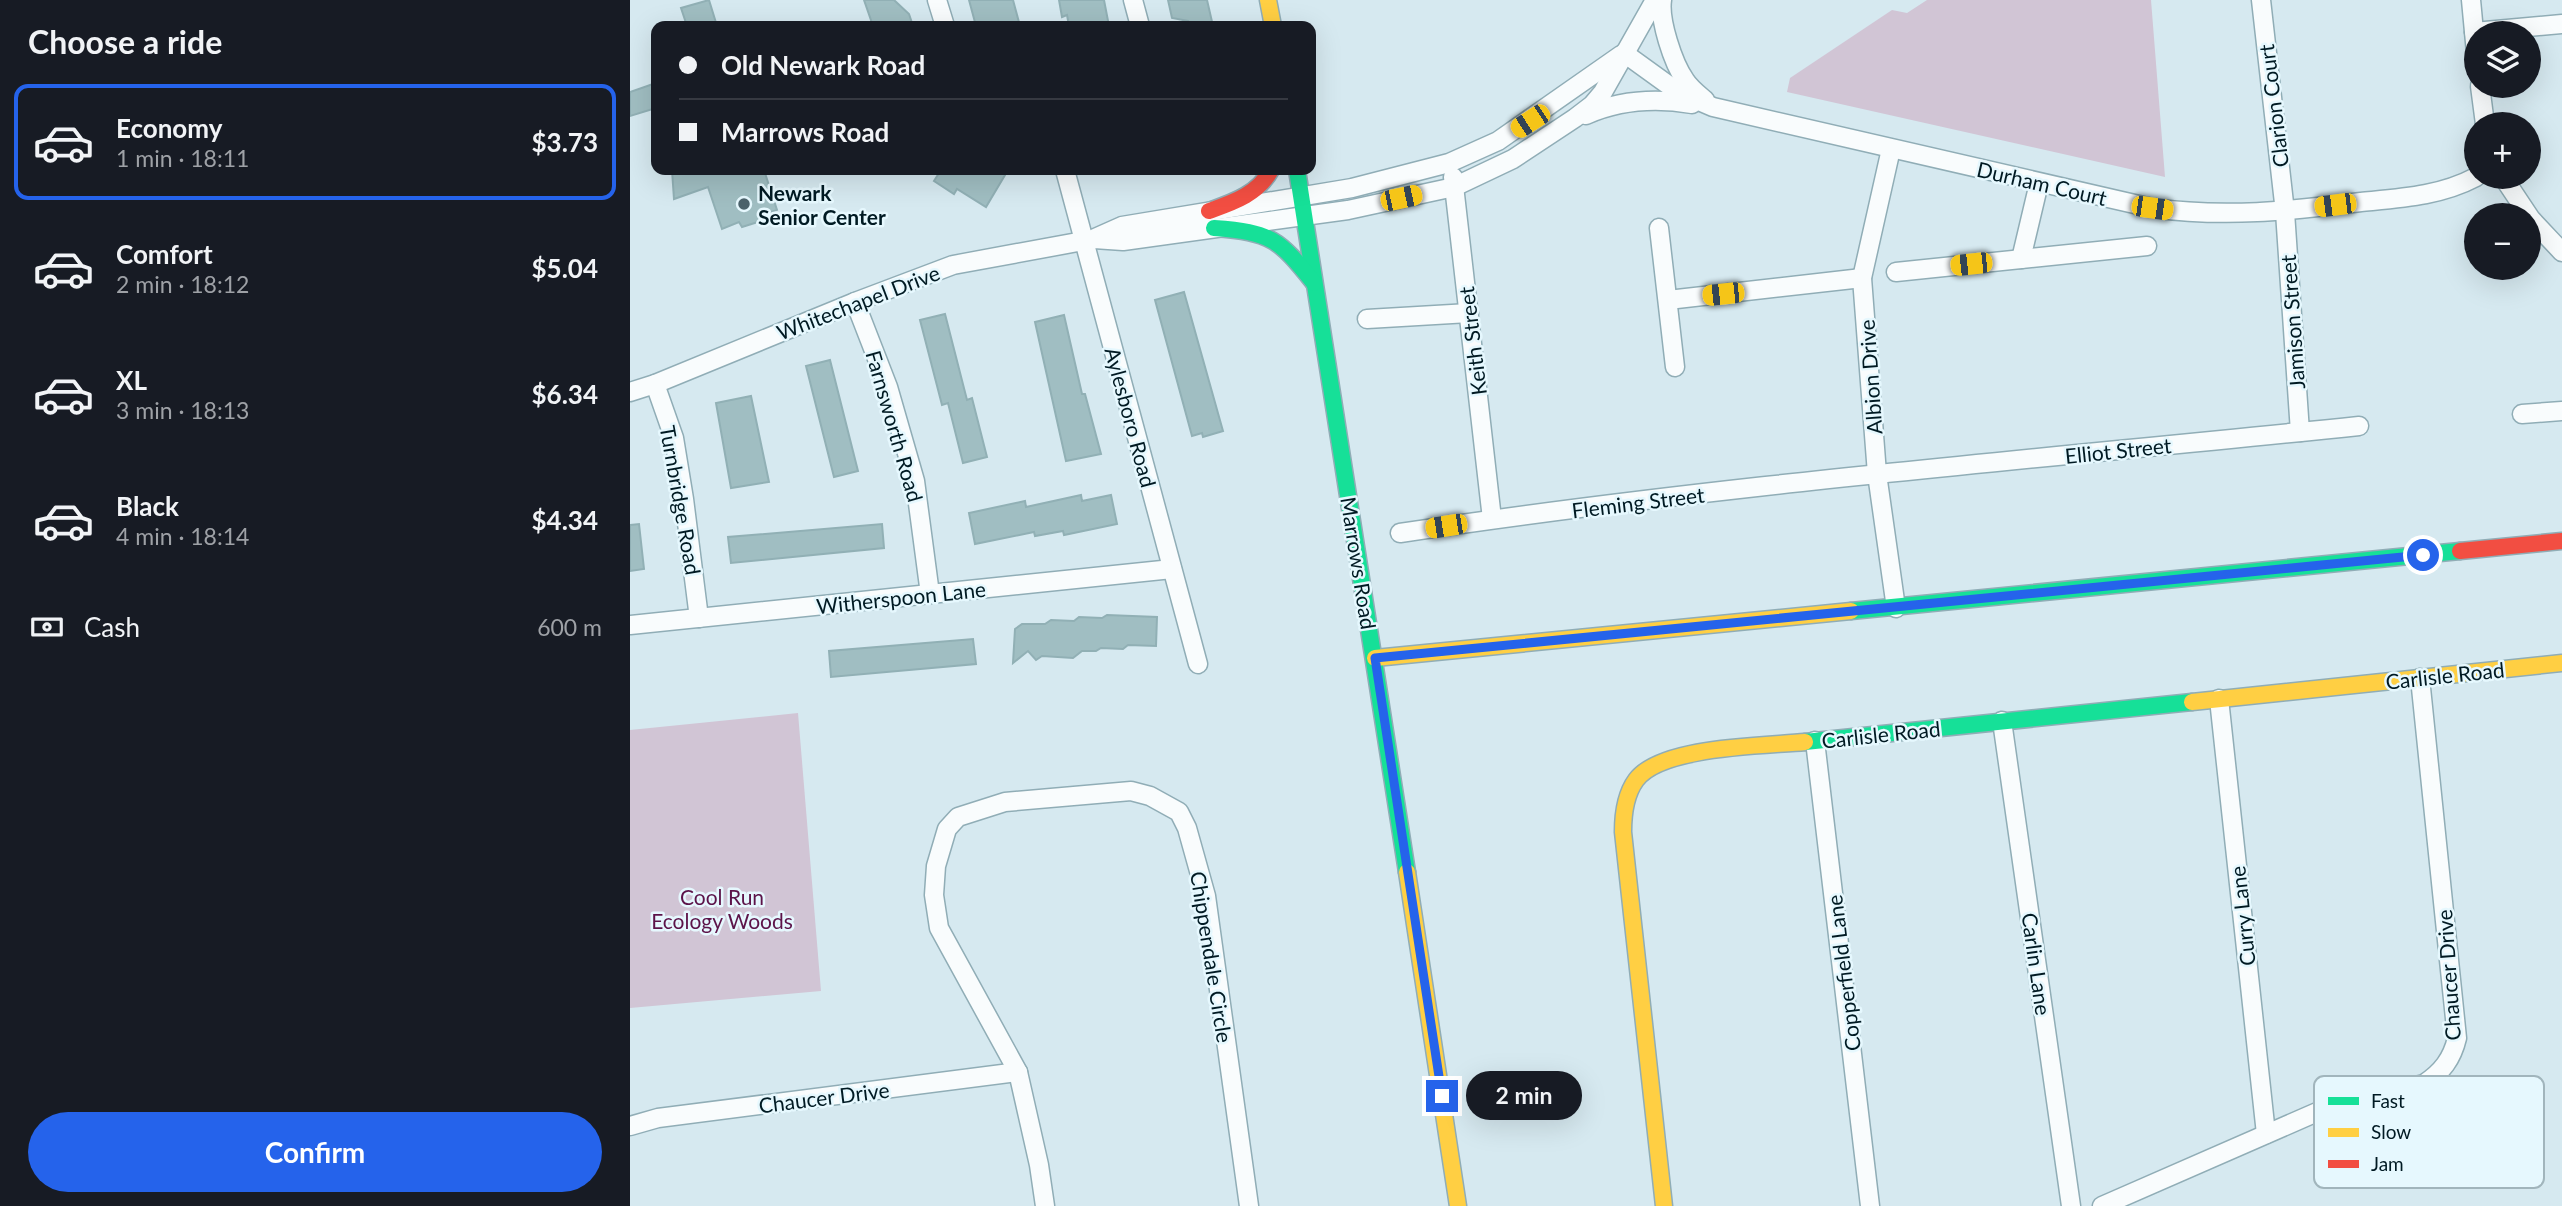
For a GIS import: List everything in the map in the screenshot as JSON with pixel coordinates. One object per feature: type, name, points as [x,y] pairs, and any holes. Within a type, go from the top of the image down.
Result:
[{"type":"street","points":[[937,0],[943,21]]},
{"type":"street","points":[[1133,0],[1139,21]]},
{"type":"street","points":[[1268,0],[1272,21]]},
{"type":"street","points":[[1562,127],[1592,105],[1603,92],[1655,0]]},
{"type":"street","points":[[1662,0],[1664,25],[1676,63],[1685,80],[1713,107]]},
{"type":"street","name":"Clarion Court","points":[[2260,0],[2285,212]]},
{"type":"street","points":[[2471,0],[2472,21]]},
{"type":"street","points":[[2541,26],[2562,24]]},
{"type":"street","name":"Durham Court","points":[[1624,53],[1678,93],[1713,107],[2152,208],[2214,215],[2285,212],[2432,194],[2464,182]]},
{"type":"street","name":"Whitechapel Drive","points":[[1211,220],[1301,196],[1365,185],[1449,163],[1498,141],[1624,53]]},
{"type":"street","points":[[1562,127],[1600,109],[1620,103],[1674,101],[1713,107]]},
{"type":"street","name":"Whitechapel Drive","points":[[630,392],[953,265],[1089,240],[1122,226],[1304,216],[1348,210],[1454,187],[1513,159],[1562,127]]},
{"type":"street","name":"Albion Drive","points":[[1891,149],[1862,278],[1877,474],[1896,608]]},
{"type":"street","name":"Keith Street","points":[[1449,163],[1492,519]]},
{"type":"street","name":"Aylesboro Road","points":[[1067,175],[1089,240],[1198,664]]},
{"type":"street","points":[[1211,220],[1250,195],[1269,175]]},
{"type":"street","name":"Marrows Road","points":[[1298,175],[1375,658],[1458,1206]]},
{"type":"street","points":[[2021,259],[2039,183]]},
{"type":"street","points":[[2511,189],[2531,219],[2562,253]]},
{"type":"street","name":"Jamison Street","points":[[2285,212],[2300,432]]},
{"type":"street","points":[[1211,220],[1253,230],[1282,243],[1315,283]]},
{"type":"street","points":[[1659,228],[1675,367]]},
{"type":"street","points":[[1896,272],[2147,246]]},
{"type":"street","points":[[1668,300],[1862,278]]},
{"type":"street","name":"Farnsworth Road","points":[[855,302],[888,387],[915,481],[930,594]]},
{"type":"street","points":[[1367,318],[1469,313]]},
{"type":"street","name":"Turnbridge Road","points":[[655,384],[674,438],[699,618]]},
{"type":"street","points":[[2522,414],[2562,411]]},
{"type":"street","name":"Elliot Street","points":[[1877,474],[2360,426]]},
{"type":"street","name":"Fleming Street","points":[[1400,533],[1492,519],[1877,474]]},
{"type":"street","points":[[1375,658],[2562,541]]},
{"type":"street","name":"Witherspoon Lane","points":[[630,625],[1172,569]]},
{"type":"street","name":"Carlisle Road","points":[[1664,1206],[1624,846],[1623,807],[1631,788],[1648,768],[1680,755],[2562,663]]},
{"type":"street","name":"Chaucer Drive","points":[[2420,678],[2457,1038],[2454,1052],[2436,1076]]},
{"type":"street","name":"Curry Lane","points":[[2219,699],[2266,1134]]},
{"type":"street","name":"Carlin Lane","points":[[2003,721],[2071,1206]]},
{"type":"street","name":"Copperfield Lane","points":[[1815,741],[1870,1206]]},
{"type":"street","name":"Chippendale Circle","points":[[1045,1206],[1040,1166],[1018,1072],[939,928],[934,895],[936,866],[947,829],[958,817],[1005,802],[1131,791],[1150,796],[1179,812],[1187,828],[1206,895],[1249,1206]]},
{"type":"street","name":"Chaucer Drive","points":[[630,1126],[658,1118],[1018,1072]]},
{"type":"street","name":"Chaucer Drive","points":[[2102,1206],[2314,1114]]},
{"type":"green space","points":[[1927,0],[2151,0],[2165,177],[1787,92],[1790,78],[1892,10],[1907,13]]},
{"type":"green space","name":"Cool Run Ecology Woods","points":[[798,713],[821,991],[630,1008],[630,730]]},
{"type":"building","points":[[709,0],[715,21],[685,21],[681,8]]},
{"type":"building","points":[[864,0],[894,0],[909,14],[911,21],[871,21]]},
{"type":"building","points":[[969,0],[1013,0],[1019,21],[975,21]]},
{"type":"building","points":[[1059,0],[1104,0],[1108,21],[1068,21],[1067,15],[1062,17]]},
{"type":"building","points":[[1168,0],[1207,0],[1212,21],[1188,21],[1172,18]]},
{"type":"building","points":[[651,85],[651,110],[630,116],[630,92]]},
{"type":"building","name":"Newark Senior Center","points":[[672,175],[766,175],[777,210],[760,216],[761,221],[742,227],[739,222],[722,229],[708,187],[674,199]]},
{"type":"building","points":[[938,175],[1005,175],[986,207],[957,189],[954,194],[934,181]]},
{"type":"building","points":[[1184,292],[1223,431],[1203,437],[1202,433],[1192,436],[1155,300]]},
{"type":"building","points":[[945,314],[967,400],[972,398],[987,457],[963,463],[948,403],[942,405],[920,320]]},
{"type":"building","points":[[1064,315],[1082,394],[1085,394],[1101,454],[1066,461],[1035,322]]},
{"type":"building","points":[[830,360],[858,471],[834,477],[806,366]]},
{"type":"building","points":[[751,396],[769,482],[731,488],[716,403]]},
{"type":"building","points":[[1081,495],[1082,501],[1111,495],[1117,524],[1064,535],[1063,531],[1035,536],[1034,532],[975,544],[969,513],[1025,501],[1026,507]]},
{"type":"building","points":[[639,524],[644,569],[630,571],[630,525]]},
{"type":"building","points":[[882,524],[884,548],[731,563],[728,537]]},
{"type":"building","points":[[1107,615],[1157,617],[1156,646],[1101,648],[1096,651],[1082,651],[1073,658],[1042,656],[1036,660],[1028,651],[1013,663],[1015,629],[1022,624],[1045,624],[1051,620],[1074,621],[1079,617],[1102,618]]},
{"type":"building","points":[[973,639],[976,664],[831,677],[829,651]]},
{"type":"traffic: fast","points":[[1298,175],[1407,872]]},
{"type":"traffic: fast","points":[[1214,228],[1249,232],[1272,241],[1292,256],[1314,283]]},
{"type":"traffic: fast","points":[[1851,611],[2460,551]]},
{"type":"traffic: fast","points":[[1805,742],[2192,702]]},
{"type":"traffic: slow","points":[[1268,0],[1272,21]]},
{"type":"traffic: slow","points":[[1375,658],[1851,611]]},
{"type":"traffic: slow","points":[[2192,702],[2562,663]]},
{"type":"traffic: slow","points":[[1664,1206],[1623,832],[1627,798],[1636,780],[1649,769],[1667,760],[1714,750],[1805,742]]},
{"type":"traffic: slow","points":[[1407,872],[1458,1206]]},
{"type":"traffic: jam","points":[[1209,211],[1252,191],[1268,175]]},
{"type":"traffic: jam","points":[[2460,551],[2562,541]]},
{"type":"place","name":"Newark Senior Center","points":[[744,204]]},
{"type":"route","points":[[1442,1096],[1375,658],[2423,555]]}]
